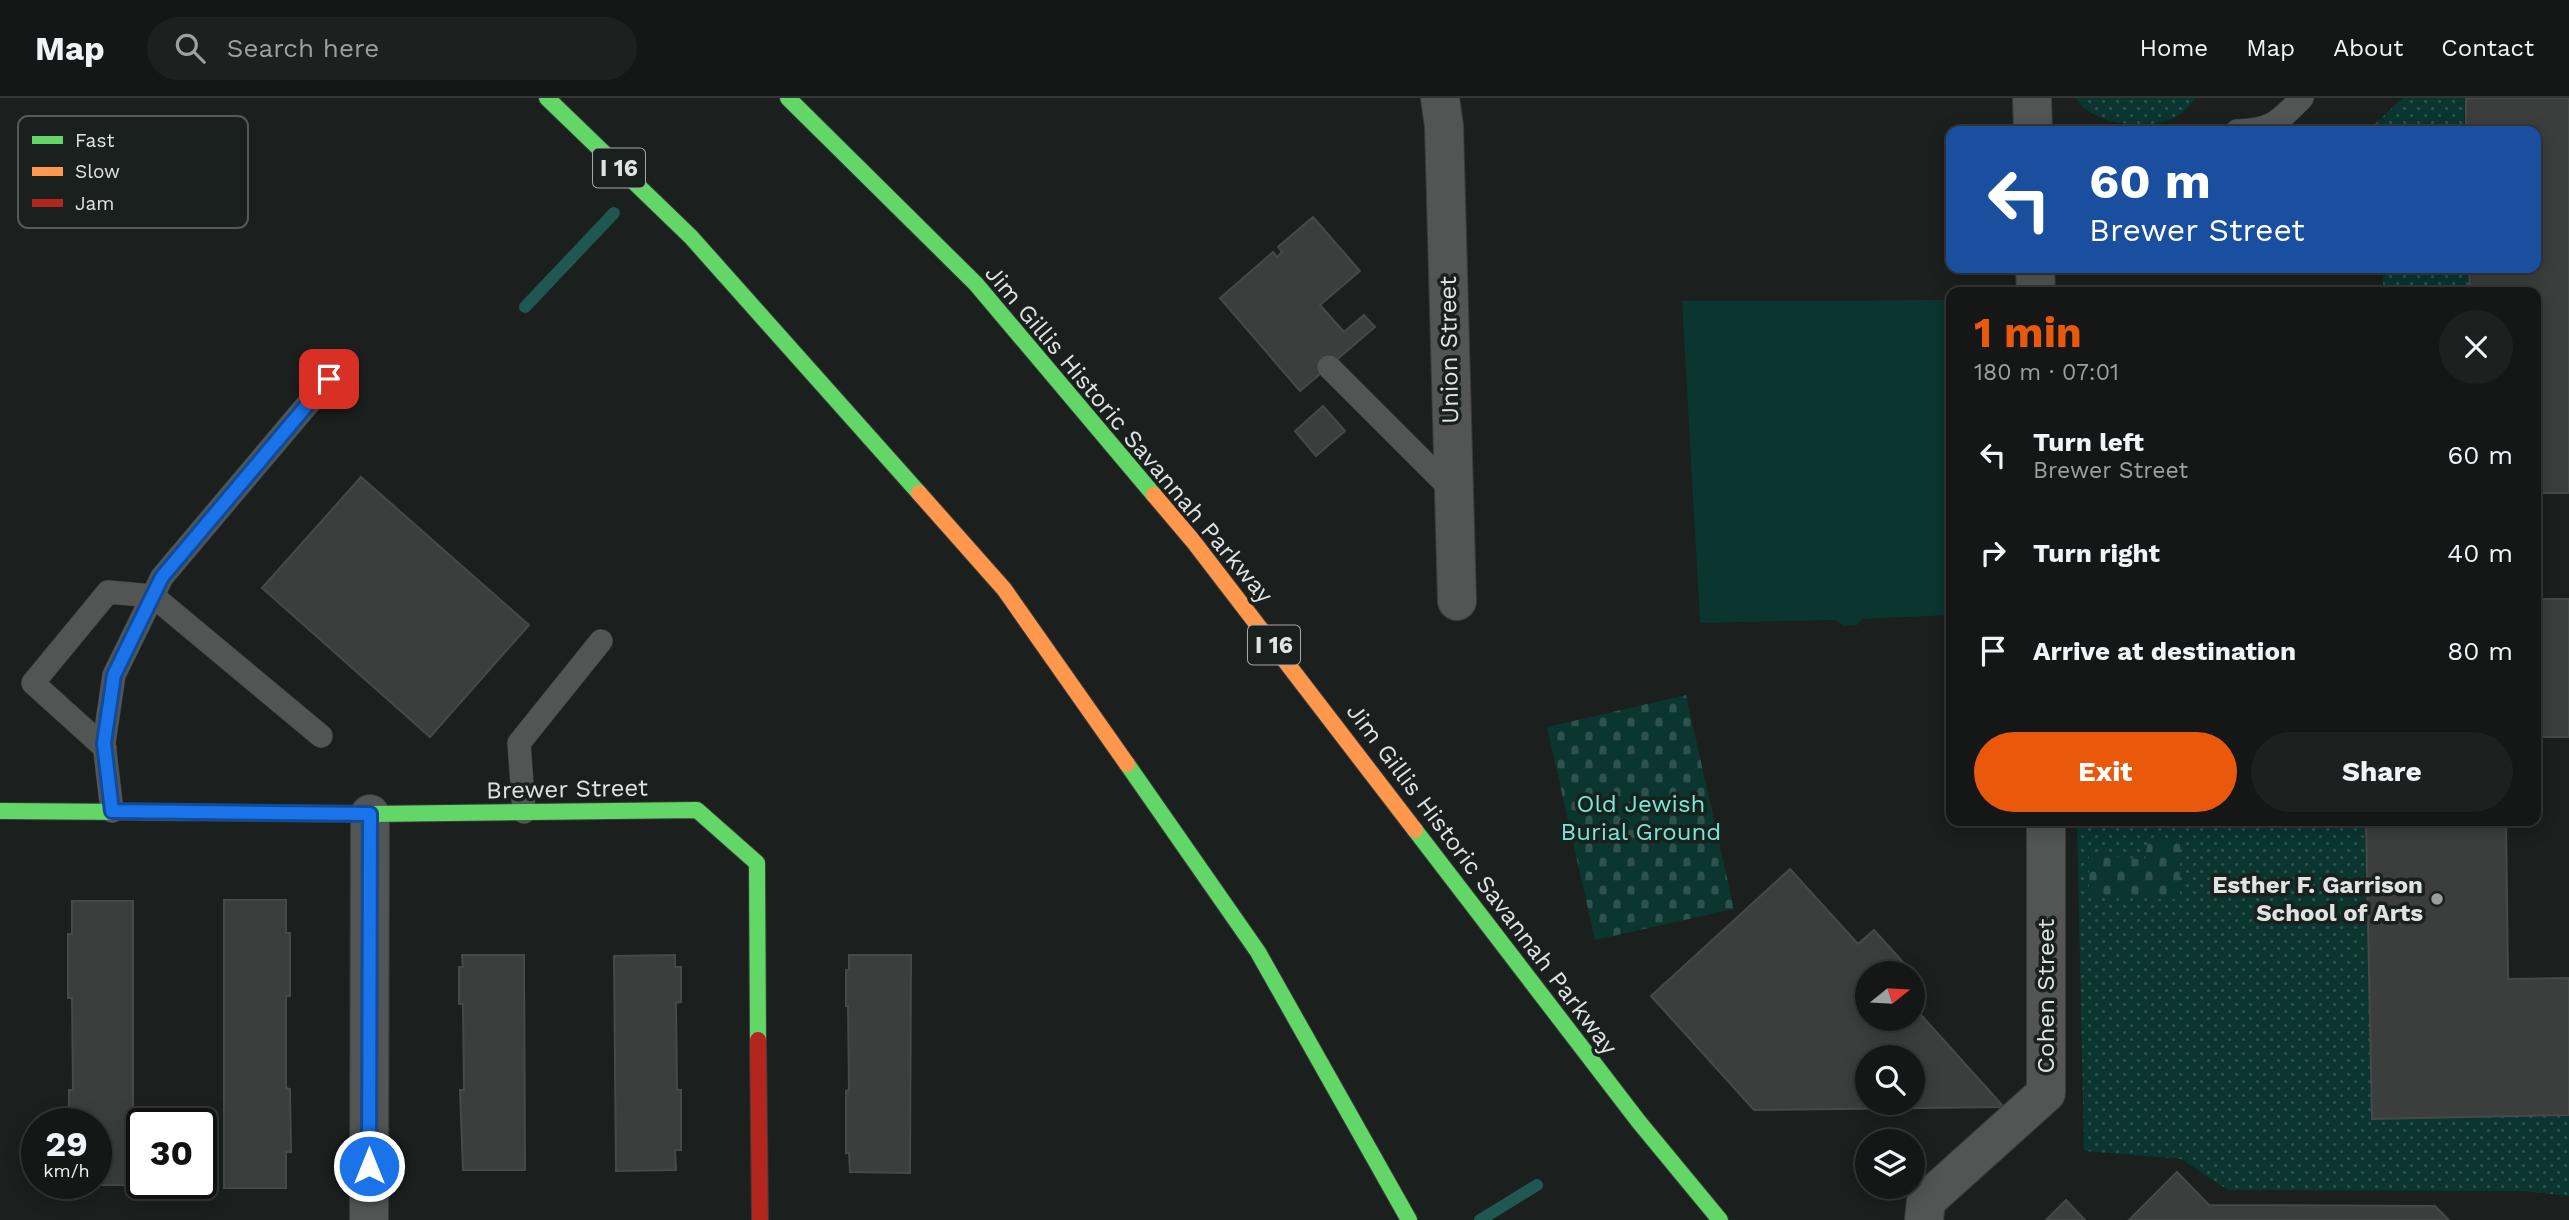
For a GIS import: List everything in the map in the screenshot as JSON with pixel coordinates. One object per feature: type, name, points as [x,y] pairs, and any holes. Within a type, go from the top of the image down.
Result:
[{"type":"main road","name":"I 16","points":[[547,98],[691,237],[1004,589],[1258,952],[1409,1220]]},
{"type":"main road","name":"Jim Gillis Historic Savannah Parkway","points":[[790,100],[976,284],[1194,541],[1639,1122],[1720,1220]]},
{"type":"main road","name":"Brewer Street","points":[[0,811],[370,814],[697,810],[757,863],[760,1220]]},
{"type":"street","name":"Union Street","points":[[1440,98],[1444,126],[1457,601]]},
{"type":"street","points":[[2032,98],[2033,126]]},
{"type":"street","points":[[369,1220],[370,814]]},
{"type":"street","name":"Cohen Street","points":[[1925,1210],[2046,1093],[2046,826]]},
{"type":"lane","points":[[2267,126],[2281,118],[2302,98]]},
{"type":"lane","points":[[1329,367],[1453,491]]},
{"type":"lane","points":[[112,811],[105,748],[114,675],[162,577],[329,379]]},
{"type":"lane","points":[[105,748],[33,683],[107,592],[153,596],[321,736]]},
{"type":"lane","points":[[524,812],[519,743],[601,641]]},
{"type":"green space","points":[[2076,98],[2197,98],[2172,119],[2134,124],[2120,123],[2093,114]]},
{"type":"green space","points":[[2403,98],[2465,98],[2464,126],[2372,126]]},
{"type":"green space","points":[[2383,273],[2469,273],[2470,287],[2383,287]]},
{"type":"green space","points":[[1944,300],[1946,615],[1863,619],[1857,625],[1844,626],[1836,620],[1700,623],[1682,301]]},
{"type":"green space","name":"Old Jewish Burial Ground","points":[[1686,695],[1734,909],[1595,940],[1547,727]]},
{"type":"green space","points":[[2077,826],[2366,826],[2372,1118],[2569,1115],[2569,1196],[2523,1191],[2228,1190],[2181,1159],[2084,1151]]},
{"type":"green space","points":[[2148,838],[2180,842],[2180,899],[2089,898],[2089,853],[2145,860]]},
{"type":"building","points":[[2466,98],[2569,98],[2569,493],[2541,493],[2541,287],[2470,287],[2469,273],[2541,273],[2541,126],[2466,126]]},
{"type":"building","points":[[1313,217],[1360,271],[1320,305],[1344,332],[1364,315],[1375,327],[1300,391],[1220,298],[1273,252],[1277,257],[1282,252],[1278,247]]},
{"type":"building","points":[[1323,406],[1345,431],[1316,456],[1295,431]]},
{"type":"building","points":[[361,477],[529,625],[430,737],[262,588]]},
{"type":"building","points":[[2541,599],[2569,599],[2569,737],[2541,737]]},
{"type":"building","name":"Esther F. Garrison School of Arts","points":[[2366,826],[2506,826],[2508,979],[2569,978],[2569,1115],[2372,1119]]},
{"type":"building","points":[[1790,869],[1858,944],[1874,930],[1902,961],[1855,961],[1855,1031],[1925,1031],[1925,1019],[2004,1107],[1925,1108],[1925,1045],[1855,1045],[1855,1109],[1754,1110],[1651,996]]},
{"type":"building","points":[[224,900],[286,900],[286,933],[290,933],[290,996],[286,996],[286,1088],[290,1089],[291,1152],[286,1152],[286,1188],[224,1188]]},
{"type":"building","points":[[72,901],[133,901],[133,1108],[126,1108],[126,1185],[112,1185],[112,1108],[69,1108],[69,1090],[73,1090],[68,934],[72,934]]},
{"type":"building","points":[[462,955],[524,955],[525,1170],[463,1170],[460,1090],[464,1090],[463,1004],[459,1004],[459,967],[463,967]]},
{"type":"building","points":[[675,955],[675,967],[681,967],[681,1002],[676,1003],[681,1150],[675,1150],[676,1170],[616,1171],[614,956]]},
{"type":"building","points":[[849,955],[911,955],[910,1173],[850,1172],[849,1153],[846,1153],[846,1091],[849,1090],[846,970],[849,970]]},
{"type":"building","points":[[2177,1172],[2209,1205],[2435,1206],[2449,1220],[2129,1220]]},
{"type":"building","points":[[2066,1200],[2085,1220],[2046,1220]]},
{"type":"waterway","points":[[525,307],[614,213]]},
{"type":"waterway","points":[[1480,1220],[1537,1185]]},
{"type":"traffic: fast","points":[[547,98],[691,237],[919,493]]},
{"type":"traffic: fast","points":[[788,98],[976,284],[1154,495]]},
{"type":"traffic: fast","points":[[1127,764],[1258,952],[1409,1220]]},
{"type":"traffic: fast","points":[[0,811],[370,814],[697,810],[757,863],[758,1040]]},
{"type":"traffic: fast","points":[[1415,830],[1639,1122],[1720,1220]]},
{"type":"traffic: slow","points":[[919,493],[1004,589],[1127,764]]},
{"type":"traffic: slow","points":[[1154,495],[1193,541],[1415,830]]},
{"type":"traffic: jam","points":[[758,1040],[760,1220]]},
{"type":"place","name":"Esther F. Garrison School of Arts","points":[[2437,899]]},
{"type":"route","points":[[329,379],[162,577],[114,675],[104,743],[112,811],[370,814],[369,1166]]}]
